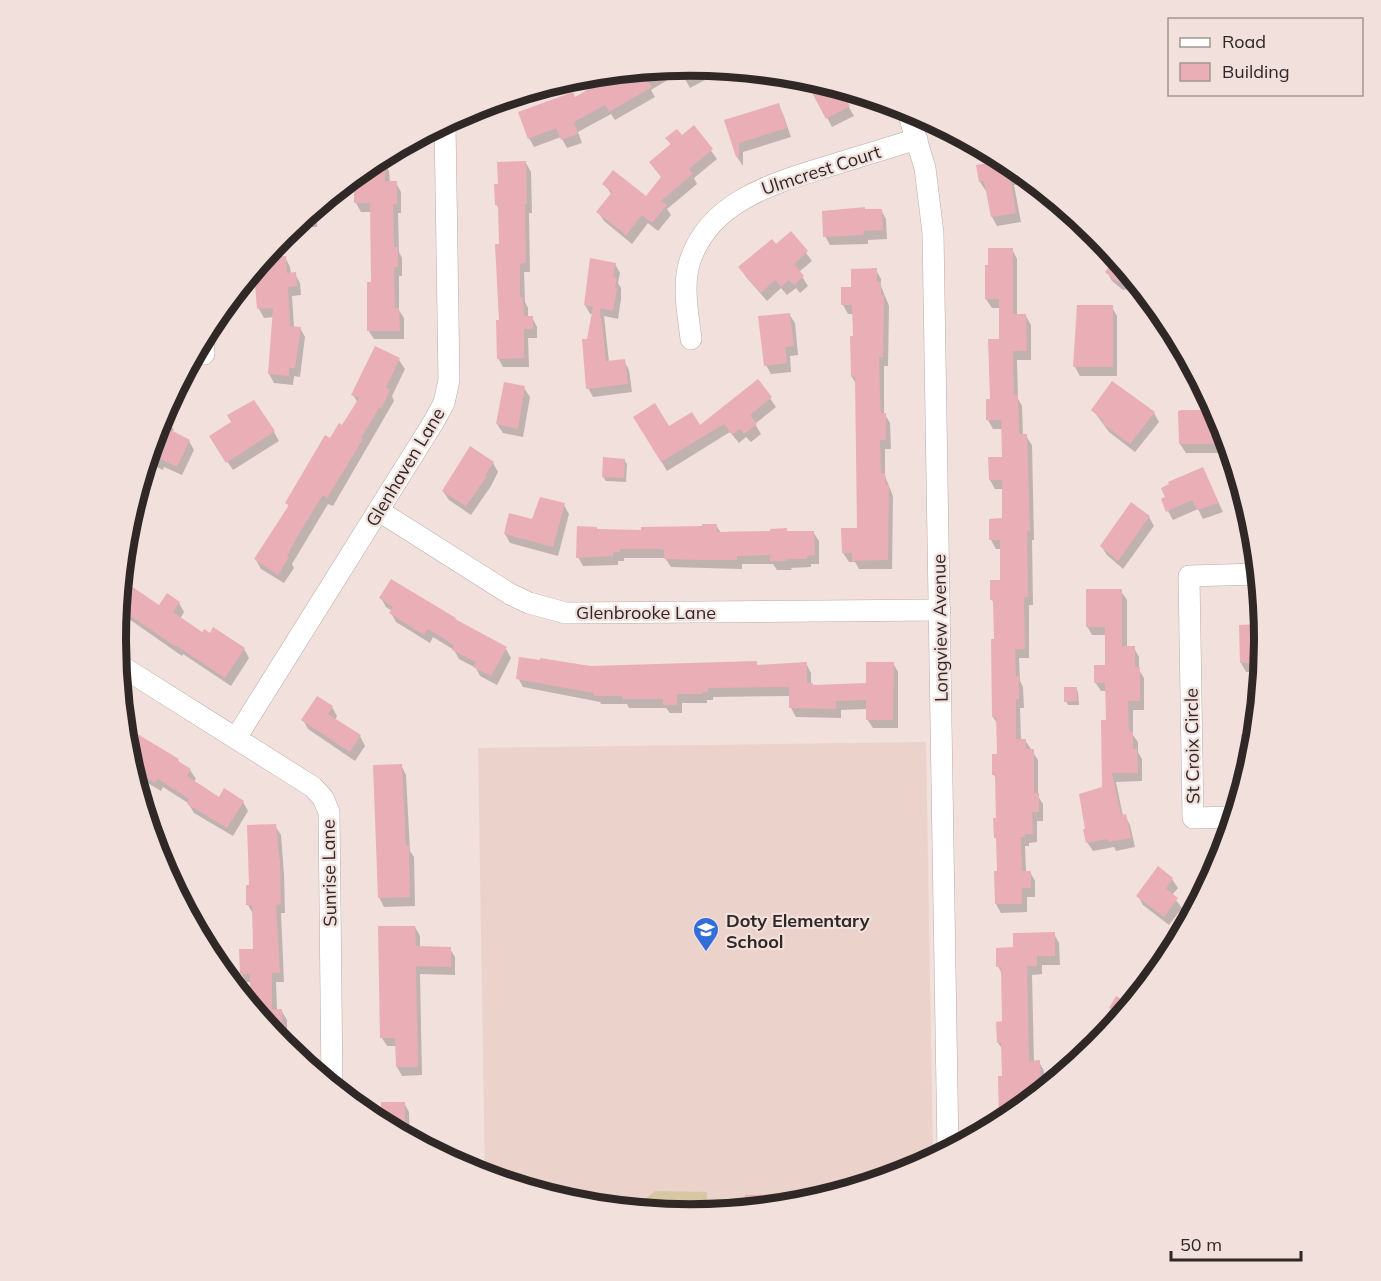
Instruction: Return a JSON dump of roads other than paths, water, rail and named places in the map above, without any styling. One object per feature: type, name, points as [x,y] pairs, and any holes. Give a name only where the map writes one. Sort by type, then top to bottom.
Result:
[{"type":"street","name":"Longview Avenue","points":[[911,121],[925,168],[933,233],[948,1142]]},
{"type":"street","name":"Glenhaven Lane","points":[[236,738],[379,511],[438,414],[447,393],[449,380],[445,133]]},
{"type":"street","name":"Ulmcrest Court","points":[[691,339],[686,282],[690,262],[705,232],[717,219],[734,204],[765,186],[917,139]]},
{"type":"street","name":"Glenbrooke Lane","points":[[379,511],[510,594],[529,603],[567,613],[940,610]]},
{"type":"street","name":"St Croix Circle","points":[[1226,818],[1193,818],[1189,576],[1251,574]]},
{"type":"street","name":"Sunrise Lane","points":[[128,670],[313,788],[327,804],[332,1076]]},
{"type":"place","name":"Doty Elementary School","points":[[706,953]]}]
